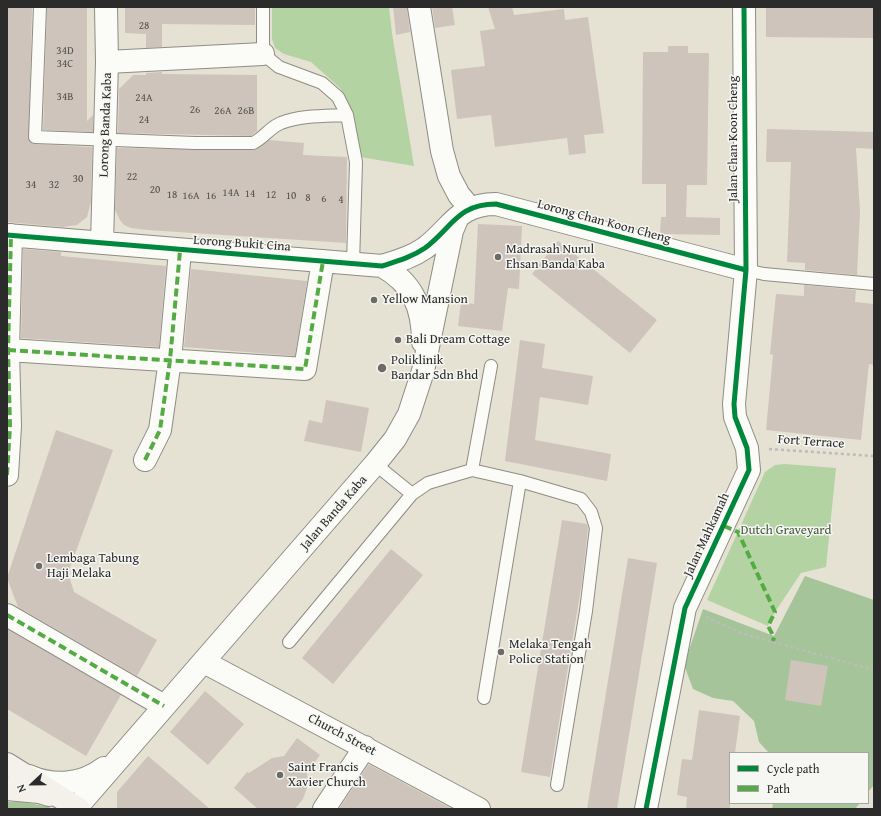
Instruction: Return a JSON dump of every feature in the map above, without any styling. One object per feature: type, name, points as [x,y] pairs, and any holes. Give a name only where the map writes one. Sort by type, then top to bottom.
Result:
[{"type":"main road","points":[[11,775],[39,792],[75,806]]},
{"type":"street","name":"Lorong Banda Kaba","points":[[102,243],[107,62],[106,7]]},
{"type":"street","points":[[419,7],[442,150],[449,176],[459,194],[464,212]]},
{"type":"street","name":"Jalan Chan Koon Cheng","points":[[744,7],[746,270]]},
{"type":"street","points":[[107,62],[263,54]]},
{"type":"street","name":"Lorong Chan Koon Cheng","points":[[464,212],[482,204],[496,204],[746,270]]},
{"type":"street","name":"Lorong Bukit Cina","points":[[9,235],[180,251],[382,266],[410,257],[425,248],[464,212]]},
{"type":"street","name":"Jalan Banda Kaba","points":[[75,806],[204,662],[376,464],[395,439],[409,414],[423,371],[452,231],[464,212]]},
{"type":"street","points":[[7,475],[10,426],[8,350],[9,235]]},
{"type":"street","points":[[145,460],[160,430],[170,360],[180,251]]},
{"type":"street","points":[[8,350],[305,370],[323,261]]},
{"type":"street","name":"Lorong Bukit Cina","points":[[382,266],[397,275],[407,284],[417,306],[423,330],[423,371]]},
{"type":"street","name":"Jalan Mahkamah","points":[[646,809],[685,608],[749,470],[747,448],[735,417],[734,404],[746,270]]},
{"type":"street","points":[[7,615],[164,706]]},
{"type":"street","name":"Church Street","points":[[204,662],[479,809]]},
{"type":"street","points":[[324,809],[365,747]]},
{"type":"street","name":"Jalan Banda Kaba","points":[[11,775],[38,780],[69,783],[83,780],[99,773],[116,759]]},
{"type":"lane","points":[[40,7],[35,137],[253,143],[261,140],[267,133],[280,123],[306,117],[347,115]]},
{"type":"lane","points":[[263,7],[263,54],[279,67],[322,83],[338,98],[347,115],[356,162],[353,264]]},
{"type":"lane","points":[[746,270],[764,274],[874,284]]},
{"type":"lane","points":[[472,470],[491,366]]},
{"type":"lane","points":[[376,464],[412,494]]},
{"type":"lane","points":[[289,642],[412,494],[428,483],[472,470],[520,481],[581,499],[591,512],[596,528],[586,612],[557,785]]},
{"type":"lane","points":[[484,698],[520,481]]},
{"type":"path","points":[[685,608],[744,634],[874,670]]},
{"type":"green space","points":[[272,7],[389,7],[414,166],[360,157],[350,111],[341,89],[311,62],[284,54],[275,48],[272,39]]},
{"type":"green space","name":"Dutch Graveyard","points":[[785,464],[836,468],[826,567],[801,573],[775,612],[768,626],[707,600],[765,472],[775,465]]},
{"type":"green space","points":[[805,576],[874,600],[874,785],[869,791],[869,752],[768,752],[759,742],[754,721],[733,701],[713,698],[693,689],[684,665],[703,609],[774,636]]},
{"type":"green space","points":[[7,802],[23,802],[49,807],[51,809],[7,809]]},
{"type":"green space","points":[[773,804],[859,804],[855,809],[772,809]]},
{"type":"building","points":[[7,7],[32,7],[29,141],[35,144],[92,147],[91,202],[87,217],[77,225],[63,227],[7,222]]},
{"type":"building","points":[[47,7],[87,7],[87,121],[93,115],[93,132],[43,130]]},
{"type":"building","points":[[125,7],[255,7],[255,25],[162,24],[162,47],[146,48],[146,34],[125,33]]},
{"type":"building","points":[[393,7],[407,7],[410,32],[396,35]]},
{"type":"building","points":[[432,7],[452,7],[455,25],[435,28]]},
{"type":"building","points":[[488,7],[512,7],[514,15],[564,9],[565,20],[588,17],[604,133],[584,135],[586,153],[569,155],[567,138],[495,147],[491,115],[457,119],[451,70],[485,66],[480,31],[495,29]]},
{"type":"building","points":[[766,7],[874,7],[874,38],[766,37]]},
{"type":"building","points":[[668,46],[688,46],[688,53],[709,53],[707,185],[687,185],[686,217],[720,218],[720,235],[660,234],[661,217],[666,217],[666,184],[642,184],[643,52],[668,52]]},
{"type":"building","points":[[162,72],[162,74],[257,75],[257,131],[251,136],[118,133],[119,89],[133,75],[146,75],[146,73]]},
{"type":"building","points":[[767,129],[874,132],[874,149],[856,148],[860,212],[857,275],[805,270],[805,263],[787,262],[791,162],[766,162]]},
{"type":"building","points":[[269,140],[304,143],[303,155],[347,157],[346,243],[131,228],[124,225],[115,210],[117,148],[253,150]]},
{"type":"building","name":"Madrasah Nurul Ehsan Banda Kaba","points":[[478,224],[522,226],[519,289],[508,288],[502,331],[458,326],[461,302],[474,304]]},
{"type":"building","points":[[558,241],[657,320],[630,353],[532,274]]},
{"type":"building","points":[[23,249],[61,252],[61,256],[166,266],[159,347],[21,338]]},
{"type":"building","points":[[191,269],[307,281],[295,356],[184,347]]},
{"type":"building","points":[[804,285],[856,290],[855,302],[874,304],[874,365],[869,364],[861,440],[766,430],[773,355],[770,354],[776,294],[804,296]]},
{"type":"building","points":[[520,340],[545,344],[542,368],[593,376],[588,405],[540,397],[535,440],[611,454],[607,481],[505,461]]},
{"type":"building","points":[[326,400],[369,408],[361,452],[304,441],[309,420],[322,423]]},
{"type":"building","points":[[56,430],[113,450],[68,573],[74,592],[157,640],[137,676],[18,607],[7,578]]},
{"type":"building","points":[[562,520],[587,524],[588,529],[582,582],[550,777],[521,772]]},
{"type":"building","points":[[391,549],[423,575],[333,684],[302,658]]},
{"type":"building","points":[[628,558],[657,563],[617,809],[587,809]]},
{"type":"building","points":[[7,629],[121,695],[86,756],[7,709]]},
{"type":"building","points":[[791,660],[828,666],[821,706],[785,700]]},
{"type":"building","points":[[205,691],[244,724],[208,765],[170,732]]},
{"type":"building","points":[[699,710],[740,716],[735,752],[729,752],[730,809],[686,809],[687,797],[677,795],[682,759],[692,760]]},
{"type":"building","name":"Saint Francis Xavier Church","points":[[297,738],[320,755],[307,773],[308,785],[303,799],[295,809],[258,809],[234,788],[247,772],[249,773],[272,758],[284,756]]},
{"type":"building","points":[[148,756],[210,809],[117,809],[117,792]]},
{"type":"building","points":[[368,765],[370,765],[452,809],[339,809]]},
{"type":"marked path","points":[[7,475],[10,426],[8,350],[11,235]]},
{"type":"marked path","points":[[145,460],[160,430],[170,360],[180,251]]},
{"type":"marked path","points":[[8,350],[305,369],[323,261]]},
{"type":"marked path","points":[[724,526],[738,532],[775,612],[768,626],[774,637],[773,641]]},
{"type":"marked path","points":[[7,615],[164,706]]},
{"type":"cycle path","points":[[646,809],[685,608],[749,470],[747,448],[735,417],[734,404],[746,270],[744,7]]},
{"type":"cycle path","points":[[7,235],[382,266],[410,256],[425,248],[456,218],[472,208],[496,204],[746,270]]},
{"type":"place","name":"Madrasah Nurul Ehsan Banda Kaba","points":[[498,257]]},
{"type":"place","name":"Yellow Mansion","points":[[374,300]]},
{"type":"place","name":"Bali Dream Cottage","points":[[398,340]]},
{"type":"place","name":"Poliklinik Bandar Sdn Bhd","points":[[382,368]]},
{"type":"place","name":"Lembaga Tabung Haji Melaka","points":[[39,566]]},
{"type":"place","name":"Melaka Tengah Police Station","points":[[501,652]]},
{"type":"place","name":"Saint Francis Xavier Church","points":[[280,775]]}]
